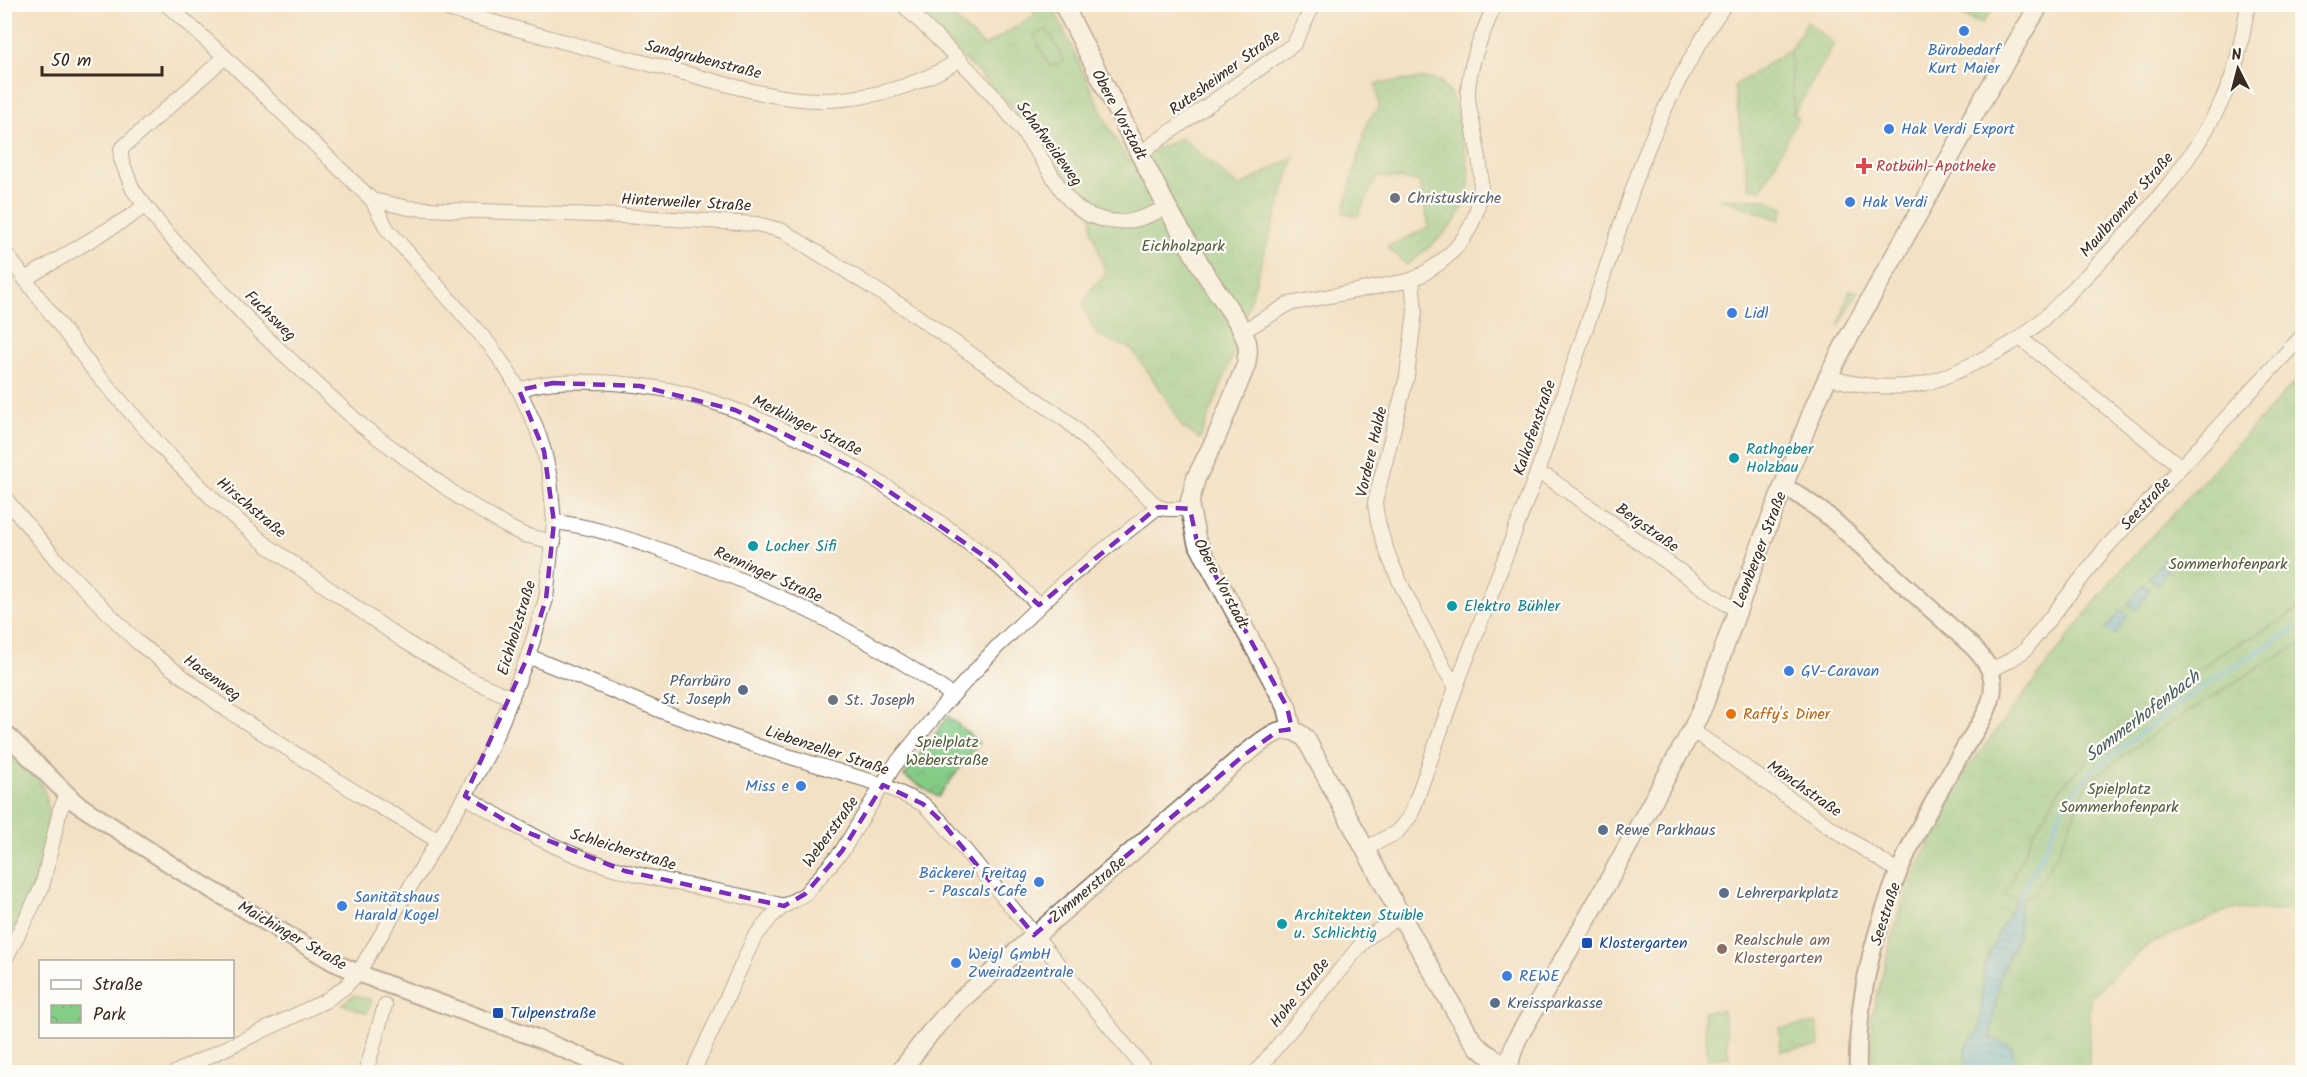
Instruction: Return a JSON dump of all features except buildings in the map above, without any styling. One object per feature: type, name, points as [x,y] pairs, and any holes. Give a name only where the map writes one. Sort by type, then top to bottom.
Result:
[{"type":"main road","name":"Obere Vorstadt","points":[[1063,4],[1167,207],[1243,331],[1248,351],[1246,365],[1216,438],[1196,478],[1190,508],[1197,542],[1287,707],[1292,729],[1298,731],[1306,739],[1401,916],[1469,1035],[1478,1047],[1506,1071]]},
{"type":"main road","name":"Leonberger Straße","points":[[1506,1071],[1517,1039],[1594,907],[1692,730],[1704,704],[1783,487],[1828,377],[1977,109],[2040,4]]},
{"type":"main road","name":"Zimmerstraße","points":[[900,1072],[956,1004],[1034,934],[1244,755],[1278,731],[1292,729]]},
{"type":"street","points":[[166,4],[225,57],[372,200]]},
{"type":"street","name":"Sandgrubenstraße","points":[[440,4],[448,9],[526,32],[741,88],[797,97],[843,99],[891,90],[942,71],[959,60]]},
{"type":"street","name":"Schafweideweg","points":[[902,4],[959,60],[1013,119],[1058,186],[1071,201],[1089,214],[1123,224],[1147,217],[1167,207]]},
{"type":"street","name":"Rutesheimer Straße","points":[[1139,154],[1294,45],[1314,4]]},
{"type":"street","points":[[1243,331],[1289,304],[1412,280],[1430,271],[1453,253],[1476,215],[1480,196],[1481,175],[1467,94],[1477,46],[1495,4]]},
{"type":"street","name":"Kalkofenstraße","points":[[1365,849],[1397,832],[1411,815],[1456,687],[1537,473],[1658,121],[1678,79],[1704,34],[1725,4]]},
{"type":"street","name":"Maulbronner Straße","points":[[1828,377],[1868,386],[1922,384],[1936,380],[2020,338],[2070,292],[2135,225],[2193,154],[2230,81],[2248,4]]},
{"type":"street","name":"Fuchsweg","points":[[225,57],[121,149],[124,170],[144,206],[200,270],[259,331],[361,425],[460,498],[504,525],[524,535],[554,542]]},
{"type":"street","name":"Eichholzstraße","points":[[358,973],[488,754],[528,656],[546,599],[554,542],[550,478],[544,451],[519,390],[489,344],[387,229],[372,200]]},
{"type":"street","name":"Hinterweiler Straße","points":[[372,200],[409,208],[748,223],[783,231],[908,310],[1067,421],[1158,507]]},
{"type":"street","points":[[25,279],[144,206]]},
{"type":"street","name":"Hirschstraße","points":[[4,251],[95,372],[139,423],[241,524],[268,546],[404,641],[468,679],[512,698]]},
{"type":"street","name":"Vordere Halde","points":[[1412,280],[1415,311],[1407,376],[1375,502],[1376,514],[1388,554],[1440,660],[1456,687]]},
{"type":"street","name":"Seestraße","points":[[1858,1072],[1860,1010],[1878,935],[1899,872],[1926,815],[1989,706],[1993,692],[1990,670],[2025,650],[2103,551],[2302,336]]},
{"type":"street","points":[[2020,338],[2181,467]]},
{"type":"street","name":"Merklinger Straße","points":[[519,390],[532,385],[553,383],[606,382],[685,393],[735,410],[802,440],[911,502],[990,560],[1040,605]]},
{"type":"street","name":"Bergstraße","points":[[1537,473],[1549,478],[1726,604],[1737,609]]},
{"type":"street","points":[[1783,487],[1827,514],[1973,647],[1986,661],[1990,670]]},
{"type":"street","name":"Hasenweg","points":[[4,497],[60,564],[137,642],[226,710],[360,795],[437,840]]},
{"type":"street","points":[[1158,507],[1190,508]]},
{"type":"street","name":"Weberstraße","points":[[693,1072],[754,938],[771,917],[784,906],[805,894],[842,851],[894,766],[952,695],[1067,579],[1158,507]]},
{"type":"street","name":"Renninger Straße","points":[[554,522],[595,528],[697,562],[798,605],[921,673],[952,695]]},
{"type":"street","name":"Liebenzeller Straße","points":[[528,656],[664,712],[768,750],[883,785],[923,804],[941,821],[1147,1072]]},
{"type":"street","name":"Mönchstraße","points":[[1692,730],[1830,827],[1899,872]]},
{"type":"street","name":"Maichinger Straße","points":[[4,732],[76,803],[187,875],[333,962],[534,1036],[618,1072]]},
{"type":"street","points":[[4,962],[42,887],[60,810],[67,795]]},
{"type":"street","name":"Schleicherstraße","points":[[465,796],[519,829],[583,858],[669,882],[784,906]]},
{"type":"street","name":"Hohe Straße","points":[[1256,1072],[1359,947],[1401,916]]},
{"type":"street","points":[[176,1072],[325,1001],[358,973]]},
{"type":"street","points":[[366,1072],[385,1005]]},
{"type":"highlighted area","points":[[553,383],[640,386],[735,410],[856,469],[990,560],[1039,605],[1158,507],[1190,509],[1197,542],[1287,707],[1292,729],[1278,731],[1244,755],[1034,935],[941,821],[923,804],[883,785],[842,851],[805,894],[784,906],[625,871],[519,829],[465,796],[528,656],[546,599],[554,522],[544,451],[519,390]]},
{"type":"green space","name":"Eichholzpark","points":[[910,5],[939,5],[985,46],[1035,15],[1031,5],[1052,5],[1107,123],[1128,161],[1182,138],[1239,187],[1294,157],[1234,352],[1200,439],[1182,427],[1162,392],[1132,349],[1097,335],[1083,306],[1092,288],[1106,274],[1092,230],[1091,206],[1051,161],[1013,108]]},
{"type":"green space","points":[[1940,5],[1997,5],[1981,24]]},
{"type":"green space","points":[[1807,22],[1834,44],[1794,114],[1790,49]]},
{"type":"green space","points":[[1047,29],[1064,60],[1050,67],[1034,36]]},
{"type":"green space","points":[[1790,49],[1794,114],[1798,118],[1762,189],[1749,189],[1734,86]]},
{"type":"green space","points":[[1426,78],[1442,82],[1454,102],[1468,165],[1468,189],[1465,203],[1450,227],[1407,265],[1387,247],[1429,227],[1419,181],[1377,177],[1358,216],[1343,213],[1368,120],[1379,107],[1376,84]]},
{"type":"green space","points":[[1718,198],[1764,199],[1784,207],[1780,220]]},
{"type":"green space","points":[[1850,290],[1858,292],[1839,326],[1849,293]]},
{"type":"green space","name":"Sommerhofenpark","points":[[2302,374],[2302,606],[2274,625],[2221,653],[2107,740],[2062,786],[2032,835],[2004,897],[2018,897],[1984,967],[1980,1030],[1965,1048],[1966,1068],[1964,1072],[1872,1072],[1871,1018],[1899,912],[1914,874],[1963,774],[2116,575]]},
{"type":"green space","points":[[2302,606],[2302,644],[2268,662],[2162,728],[2088,782],[2058,852],[2033,897],[2003,898],[2032,835],[2062,786],[2107,740],[2221,653],[2274,625]]},
{"type":"green space","name":"Spielplatz Sommerhofenpark","points":[[2302,644],[2302,734],[2298,737],[2302,746],[2302,912],[2231,909],[2149,944],[2090,998],[2089,1072],[2019,1072],[2011,1046],[1990,1038],[2001,973],[2018,935],[2021,897],[2033,896],[2058,852],[2088,782],[2162,728],[2268,662]]},
{"type":"green space","name":"Spielplatz Weberstraße","points":[[948,716],[979,743],[938,797],[904,776]]},
{"type":"green space","points":[[5,745],[39,780],[48,804],[48,824],[39,868],[5,948]]},
{"type":"green space","points":[[354,995],[372,1000],[367,1013],[342,1004]]},
{"type":"green space","points":[[1723,1010],[1729,1057],[1708,1059],[1703,1012]]},
{"type":"green space","points":[[1817,1023],[1820,1046],[1781,1051],[1779,1028]]},
{"type":"water","points":[[2164,559],[2170,563],[2158,584],[2148,578]]},
{"type":"water","points":[[2143,585],[2150,589],[2137,610],[2128,604]]},
{"type":"water","points":[[2121,610],[2128,614],[2115,635],[2106,629]]},
{"type":"water","points":[[2018,897],[2021,897],[2018,935],[2001,973],[1990,1038],[2011,1046],[2019,1072],[1964,1072],[1966,1068],[1965,1048],[1980,1030],[1984,967]]},
{"type":"waterway","name":"Sommerhofenbach","points":[[2020,897],[2047,845],[2064,803],[2092,771],[2194,692],[2302,624]]},
{"type":"place","name":"Bürobedarf Kurt Maier","points":[[1964,31]]},
{"type":"place","name":"Hak Verdi Export","points":[[1889,129]]},
{"type":"place","name":"Rotbühl-Apotheke","points":[[1864,166]]},
{"type":"place","name":"Christuskirche","points":[[1395,198]]},
{"type":"place","name":"Hak Verdi","points":[[1850,202]]},
{"type":"place","name":"Lidl","points":[[1732,313]]},
{"type":"place","name":"Rathgeber Holzbau","points":[[1734,458]]},
{"type":"place","name":"Locher Sifi","points":[[753,546]]},
{"type":"place","name":"Elektro Bühler","points":[[1452,606]]},
{"type":"place","name":"GV-Caravan","points":[[1789,671]]},
{"type":"place","name":"Pfarrbüro St. Joseph","points":[[743,690]]},
{"type":"place","name":"St. Joseph","points":[[833,700]]},
{"type":"place","name":"Raffy's Diner","points":[[1731,714]]},
{"type":"place","name":"Miss e","points":[[801,786]]},
{"type":"place","name":"Rewe Parkhaus","points":[[1603,830]]},
{"type":"place","name":"Bäckerei Freitag - Pascals Cafe","points":[[1039,882]]},
{"type":"place","name":"Lehrerparkplatz","points":[[1724,893]]},
{"type":"place","name":"Sanitätshaus Harald Kogel","points":[[342,906]]},
{"type":"place","name":"Architekten Stuible u. Schlichtig","points":[[1282,924]]},
{"type":"place","name":"Klostergarten","points":[[1587,943]]},
{"type":"place","name":"Realschule am Klostergarten","points":[[1722,949]]},
{"type":"place","name":"Weigl GmbH Zweiradzentrale","points":[[956,963]]},
{"type":"place","name":"REWE","points":[[1507,976]]},
{"type":"place","name":"Kreissparkasse","points":[[1495,1003]]},
{"type":"place","name":"Tulpenstraße","points":[[498,1013]]}]
